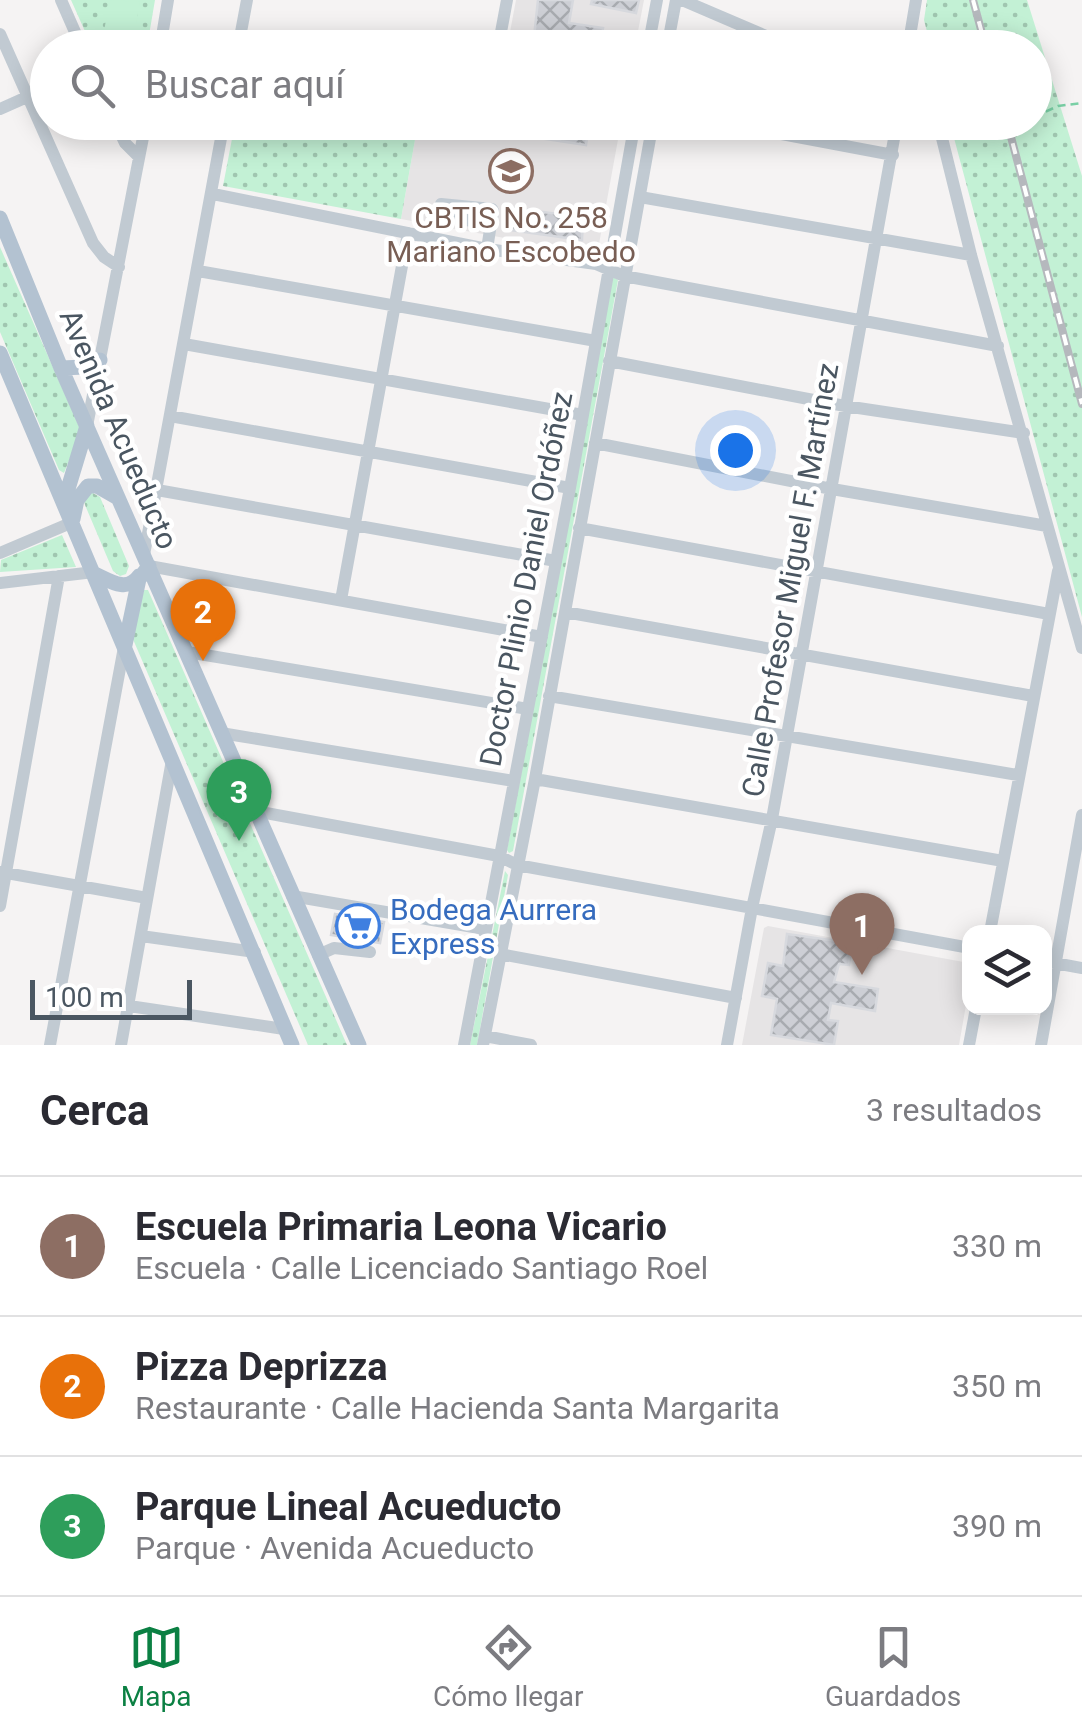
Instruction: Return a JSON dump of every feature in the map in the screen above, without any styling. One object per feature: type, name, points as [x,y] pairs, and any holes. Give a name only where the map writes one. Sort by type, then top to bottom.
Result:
[{"type":"main road","name":"Avenida Acueducto","points":[[0,218],[144,566],[187,652],[360,1045]]},
{"type":"main road","points":[[0,353],[292,1045]]},
{"type":"main road","points":[[62,368],[85,367],[100,360]]},
{"type":"main road","points":[[64,502],[87,426]]},
{"type":"main road","points":[[73,522],[76,500],[88,486],[97,486],[118,498]]},
{"type":"main road","points":[[94,573],[126,586],[144,566]]},
{"type":"main road","points":[[125,645],[144,566]]},
{"type":"street","points":[[61,0],[74,30]]},
{"type":"street","points":[[163,30],[168,0]]},
{"type":"street","points":[[242,30],[248,0]]},
{"type":"street","points":[[502,30],[508,0]]},
{"type":"street","points":[[651,30],[657,0]]},
{"type":"street","points":[[672,30],[679,0],[751,30]]},
{"type":"street","points":[[906,0],[910,28]]},
{"type":"street","points":[[910,28],[916,0]]},
{"type":"street","points":[[0,34],[30,104]]},
{"type":"street","points":[[0,109],[27,97]]},
{"type":"street","points":[[46,140],[93,243],[119,267]]},
{"type":"street","points":[[123,140],[139,158]]},
{"type":"street","points":[[87,426],[142,140]]},
{"type":"street","points":[[222,140],[144,566],[542,637]]},
{"type":"street","name":"Doctor Plinio Daniel Ordóñez","points":[[464,1045],[632,140]]},
{"type":"street","name":"Doctor Plinio Daniel Ordóñez","points":[[484,1041],[650,140]]},
{"type":"street","points":[[816,140],[893,154]]},
{"type":"street","name":"Calle Profesor Miguel F. Martínez","points":[[728,1045],[895,140]]},
{"type":"street","points":[[942,140],[1082,648]]},
{"type":"street","points":[[214,194],[487,248],[596,264],[624,276],[998,346]]},
{"type":"street","points":[[640,197],[971,255]]},
{"type":"street","points":[[487,248],[491,224]]},
{"type":"street","points":[[342,600],[408,233]]},
{"type":"street","points":[[198,270],[596,341]]},
{"type":"street","points":[[184,344],[583,416]]},
{"type":"street","points":[[609,361],[845,406],[1024,433]]},
{"type":"street","points":[[170,416],[570,488]]},
{"type":"street","points":[[595,444],[1047,526]]},
{"type":"street","points":[[157,490],[556,561]]},
{"type":"street","points":[[0,553],[73,522]]},
{"type":"street","points":[[579,528],[1050,614]]},
{"type":"street","points":[[991,925],[1059,564]]},
{"type":"street","points":[[0,583],[94,573]]},
{"type":"street","points":[[0,906],[3,872],[59,576]]},
{"type":"street","points":[[565,612],[1033,696]]},
{"type":"street","points":[[50,1045],[125,645]]},
{"type":"street","points":[[187,652],[528,709]]},
{"type":"street","points":[[549,696],[1018,775]]},
{"type":"street","points":[[221,733],[514,781]]},
{"type":"street","points":[[121,1045],[172,758]]},
{"type":"street","points":[[535,779],[1003,862]]},
{"type":"street","points":[[255,811],[499,856],[517,865],[962,947]]},
{"type":"street","points":[[1052,953],[1082,815]]},
{"type":"street","points":[[3,872],[147,898]]},
{"type":"street","points":[[292,896],[485,929]]},
{"type":"street","points":[[141,936],[255,952]]},
{"type":"street","points":[[318,955],[334,948],[370,952]]},
{"type":"street","points":[[500,954],[736,998]]},
{"type":"street","points":[[1052,962],[1082,968]]},
{"type":"street","points":[[128,1006],[284,1029]]},
{"type":"street","points":[[969,1045],[975,1015]]},
{"type":"street","points":[[1040,1045],[1044,1015]]},
{"type":"street","points":[[484,1041],[531,1045]]},
{"type":"path","points":[[1052,109],[1082,103]]},
{"type":"shaded area","points":[[516,0],[644,0],[638,30],[510,30]]},
{"type":"shaded area","name":"CBTIS No. 258 Mariano Escobedo","points":[[415,140],[618,140],[597,255],[401,219]]},
{"type":"shaded area","points":[[764,928],[962,962],[964,1015],[959,1045],[742,1045]]},
{"type":"green space","points":[[71,0],[155,0],[150,30],[84,30]]},
{"type":"green space","points":[[110,0],[140,2],[135,30],[104,30]]},
{"type":"green space","points":[[927,0],[1027,0],[1036,30],[927,30]]},
{"type":"green space","points":[[1052,80],[1082,176],[1082,617],[955,140],[1052,140]]},
{"type":"green space","points":[[232,140],[415,140],[401,219],[223,186]]},
{"type":"green space","points":[[0,247],[81,431],[64,473],[59,470],[0,332]]},
{"type":"green space","points":[[613,277],[618,280],[513,851],[509,853],[507,850]]},
{"type":"green space","points":[[91,492],[100,497],[129,566],[126,574],[120,576],[113,571],[85,505],[84,500]]},
{"type":"green space","points":[[62,535],[76,567],[0,572],[1,560]]},
{"type":"green space","points":[[144,590],[148,590],[347,1045],[308,1045],[132,637]]},
{"type":"green space","points":[[505,871],[508,875],[477,1045],[470,1045]]},
{"type":"building","points":[[538,0],[573,0],[569,23],[603,28],[603,30],[535,30]]},
{"type":"building","points":[[592,0],[639,0],[636,13],[591,4]]},
{"type":"building","points":[[553,140],[587,140],[586,145]]},
{"type":"building","points":[[511,208],[583,217],[582,240],[509,230]]},
{"type":"building","name":"Bodega Aurrera Express","points":[[335,914],[384,922],[380,943],[331,935]]},
{"type":"building","points":[[787,934],[852,943],[849,965],[839,964],[834,982],[878,989],[875,1011],[831,1003],[828,1020],[838,1021],[834,1045],[771,1035],[777,999],[762,996],[768,963],[783,966]]},
{"type":"railway","points":[[973,0],[981,30]]},
{"type":"railway","points":[[1012,140],[1082,404]]},
{"type":"place","name":"CBTIS No. 258 Mariano Escobedo","points":[[511,171]]},
{"type":"place","name":"Pizza Deprizza","points":[[203,661]]},
{"type":"place","name":"Parque Lineal Acueducto","points":[[239,841]]},
{"type":"place","name":"Bodega Aurrera Express","points":[[358,926]]},
{"type":"place","name":"Escuela Primaria Leona Vicario","points":[[862,975]]}]
